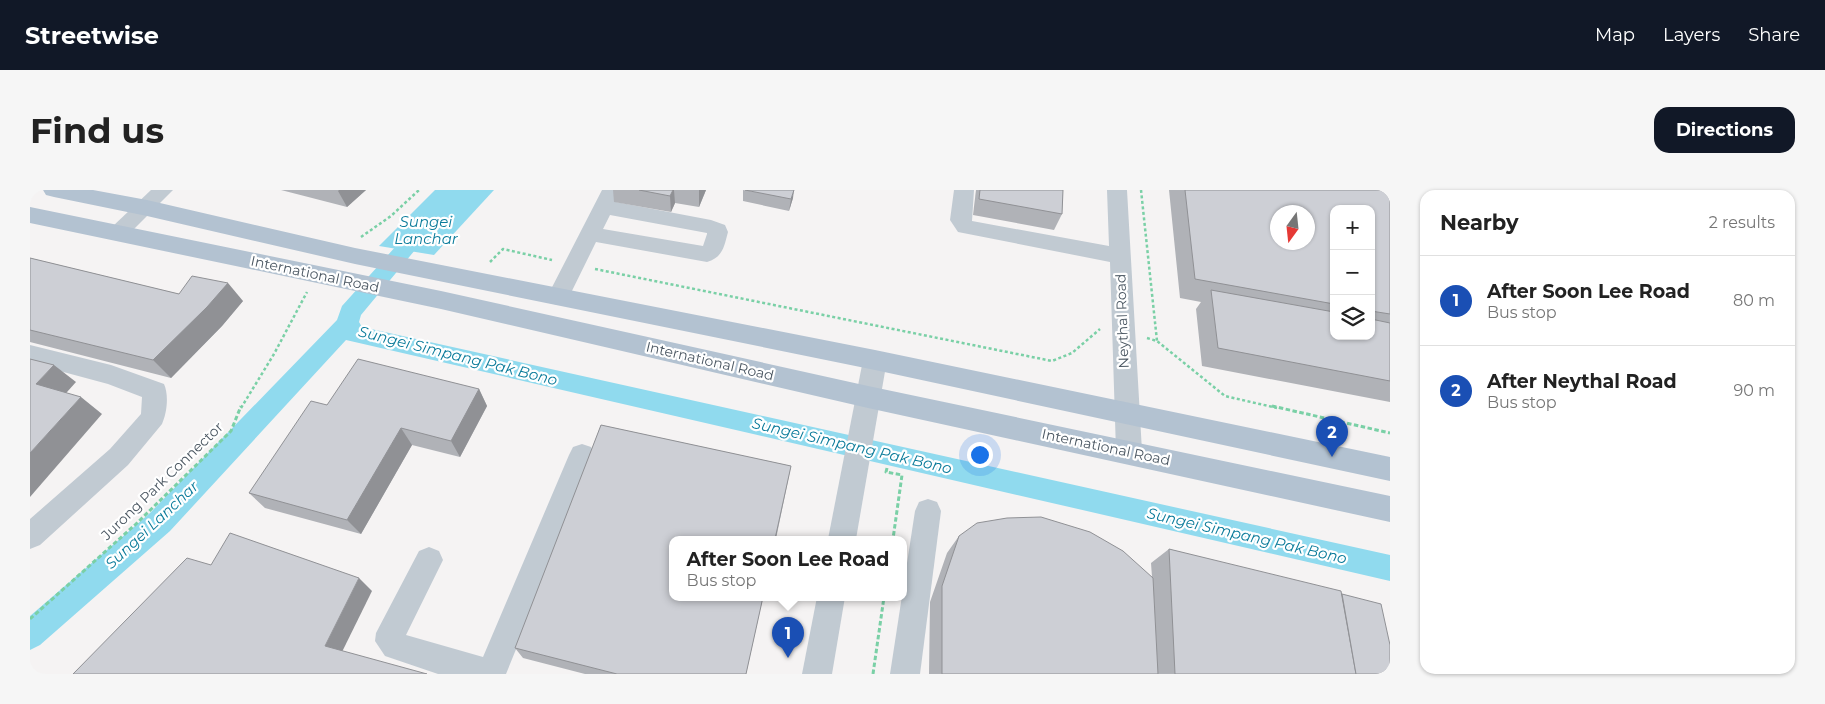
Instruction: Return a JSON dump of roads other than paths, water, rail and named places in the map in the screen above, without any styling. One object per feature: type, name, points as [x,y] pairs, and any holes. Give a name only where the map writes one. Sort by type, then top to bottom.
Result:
[{"type":"main road","name":"International Road","points":[[54,190],[356,248],[465,278],[875,360],[1390,469]]},
{"type":"main road","name":"International Road","points":[[30,215],[441,300],[866,408],[1129,451],[1390,509]]},
{"type":"street","points":[[119,232],[147,208],[163,190]]},
{"type":"street","points":[[964,190],[960,220],[965,227],[1120,256]]},
{"type":"street","name":"Neythal Road","points":[[1117,190],[1129,451]]},
{"type":"street","points":[[558,297],[574,265],[608,199],[718,230],[712,251],[707,254],[590,234]]},
{"type":"street","points":[[30,354],[111,375],[155,391],[154,417],[125,450],[30,536]]},
{"type":"street","points":[[843,536],[875,360]]},
{"type":"street","points":[[429,560],[390,633],[390,641],[395,646],[404,649],[490,674],[582,455]]},
{"type":"street","points":[[905,674],[928,511]]},
{"type":"street","points":[[817,674],[830,601]]},
{"type":"water","name":"Sungei Lanchar","points":[[435,190],[494,190],[434,255],[379,246]]},
{"type":"waterway","name":"Sungei Lanchar","points":[[347,324],[350,312],[404,250]]},
{"type":"waterway","name":"Sungei Lanchar","points":[[30,635],[160,522],[347,324]]},
{"type":"waterway","name":"Sungei Simpang Pak Bono","points":[[347,324],[355,334],[1390,568]]},
{"type":"place","name":"After Neythal Road","points":[[1332,457]]},
{"type":"place","name":"After Soon Lee Road","points":[[788,658]]}]
